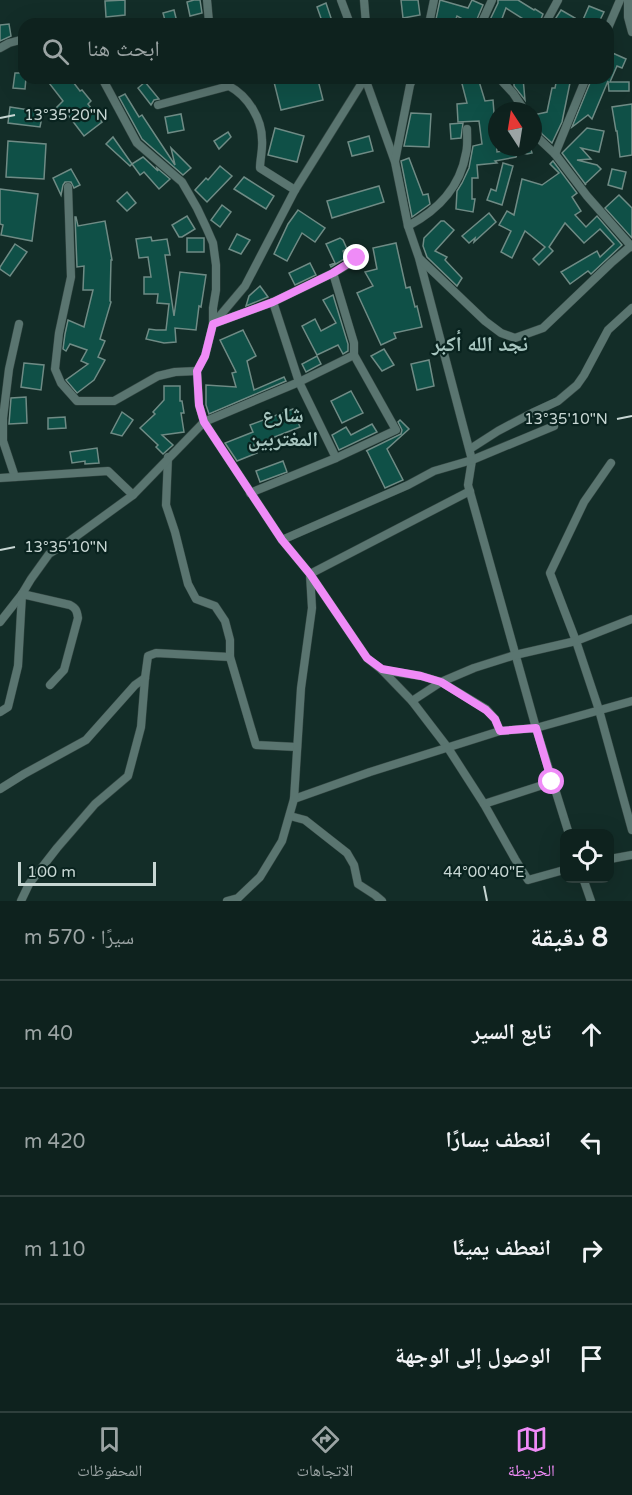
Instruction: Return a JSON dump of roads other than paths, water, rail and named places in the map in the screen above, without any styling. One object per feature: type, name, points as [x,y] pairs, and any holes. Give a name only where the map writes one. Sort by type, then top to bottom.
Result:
[{"type":"street","points":[[207,0],[209,18]]},
{"type":"street","points":[[341,0],[348,18]]},
{"type":"street","points":[[364,0],[366,18]]},
{"type":"street","points":[[430,18],[434,0]]},
{"type":"street","points":[[484,18],[492,0]]},
{"type":"street","points":[[548,18],[558,0]]},
{"type":"street","points":[[612,18],[620,0]]},
{"type":"street","points":[[628,0],[628,17],[632,32]]},
{"type":"street","points":[[0,48],[18,41]]},
{"type":"street","points":[[105,84],[137,143],[182,182],[213,243],[216,265],[213,324],[205,356],[197,371],[199,405],[204,422],[282,540],[310,574],[367,658],[382,669],[412,701],[448,748],[528,880],[560,871]]},
{"type":"street","points":[[213,324],[245,286],[295,190],[361,84]]},
{"type":"street","points":[[367,84],[395,162],[408,226],[419,258],[470,449],[472,460],[468,485],[536,728],[567,829]]},
{"type":"street","points":[[395,162],[411,84]]},
{"type":"street","points":[[505,84],[519,102]]},
{"type":"street","points":[[555,154],[584,84]]},
{"type":"street","points":[[158,105],[229,86],[239,92],[248,102],[262,131],[260,168],[295,190]]},
{"type":"street","points":[[408,226],[423,218],[451,192],[466,153],[467,129]]},
{"type":"street","points":[[419,258],[485,321],[501,333],[515,338],[543,328],[632,246],[587,196],[555,154],[542,142]]},
{"type":"street","points":[[68,187],[71,277],[59,333],[55,369],[61,382],[76,401],[114,401],[158,376],[175,372],[197,371]]},
{"type":"street","points":[[213,324],[273,302],[333,273],[357,258]]},
{"type":"street","points":[[250,493],[336,458],[396,430],[354,355],[354,343],[333,273]]},
{"type":"street","points":[[273,302],[299,382],[336,458]]},
{"type":"street","points":[[470,449],[498,431],[558,401],[584,375],[608,330],[632,308]]},
{"type":"street","points":[[15,477],[3,441],[3,418],[9,369],[19,324]]},
{"type":"street","points":[[0,622],[49,554],[133,495],[204,422],[299,382],[354,355]]},
{"type":"street","points":[[282,540],[408,485],[434,471],[472,460],[554,426]]},
{"type":"street","points":[[168,458],[166,505],[188,584],[196,599],[215,606],[225,621],[230,640],[230,657],[256,745],[297,747]]},
{"type":"street","points":[[611,463],[584,502],[550,573],[599,710],[632,830]]},
{"type":"street","points":[[0,478],[108,471],[133,495]]},
{"type":"street","points":[[310,574],[470,491]]},
{"type":"street","points":[[227,901],[238,898],[260,877],[282,841],[290,816],[294,799],[301,688],[312,608],[310,574]]},
{"type":"street","points":[[22,594],[70,605],[77,612],[78,618],[63,670],[50,685]]},
{"type":"street","points":[[0,712],[8,707],[18,666],[22,594]]},
{"type":"street","points":[[412,701],[441,682],[474,668],[515,655],[576,641],[632,619]]},
{"type":"street","points":[[21,901],[29,884],[57,848],[95,804],[128,776],[141,727],[148,656],[156,653],[230,657]]},
{"type":"street","points":[[382,669],[441,682],[486,710],[495,719],[500,731]]},
{"type":"street","points":[[0,789],[86,740],[135,685],[145,678]]},
{"type":"street","points":[[294,799],[370,772],[500,731],[536,728],[632,701]]},
{"type":"street","points":[[484,804],[552,782]]},
{"type":"street","points":[[290,816],[305,820],[347,853],[354,865],[358,884],[382,901]]},
{"type":"street","points":[[614,859],[632,855]]},
{"type":"street","points":[[584,883],[591,901]]},
{"type":"district","name":"نجد الله أكبر","points":[[480,344]]},
{"type":"district","name":"شارع المغتربين","points":[[283,427]]}]
